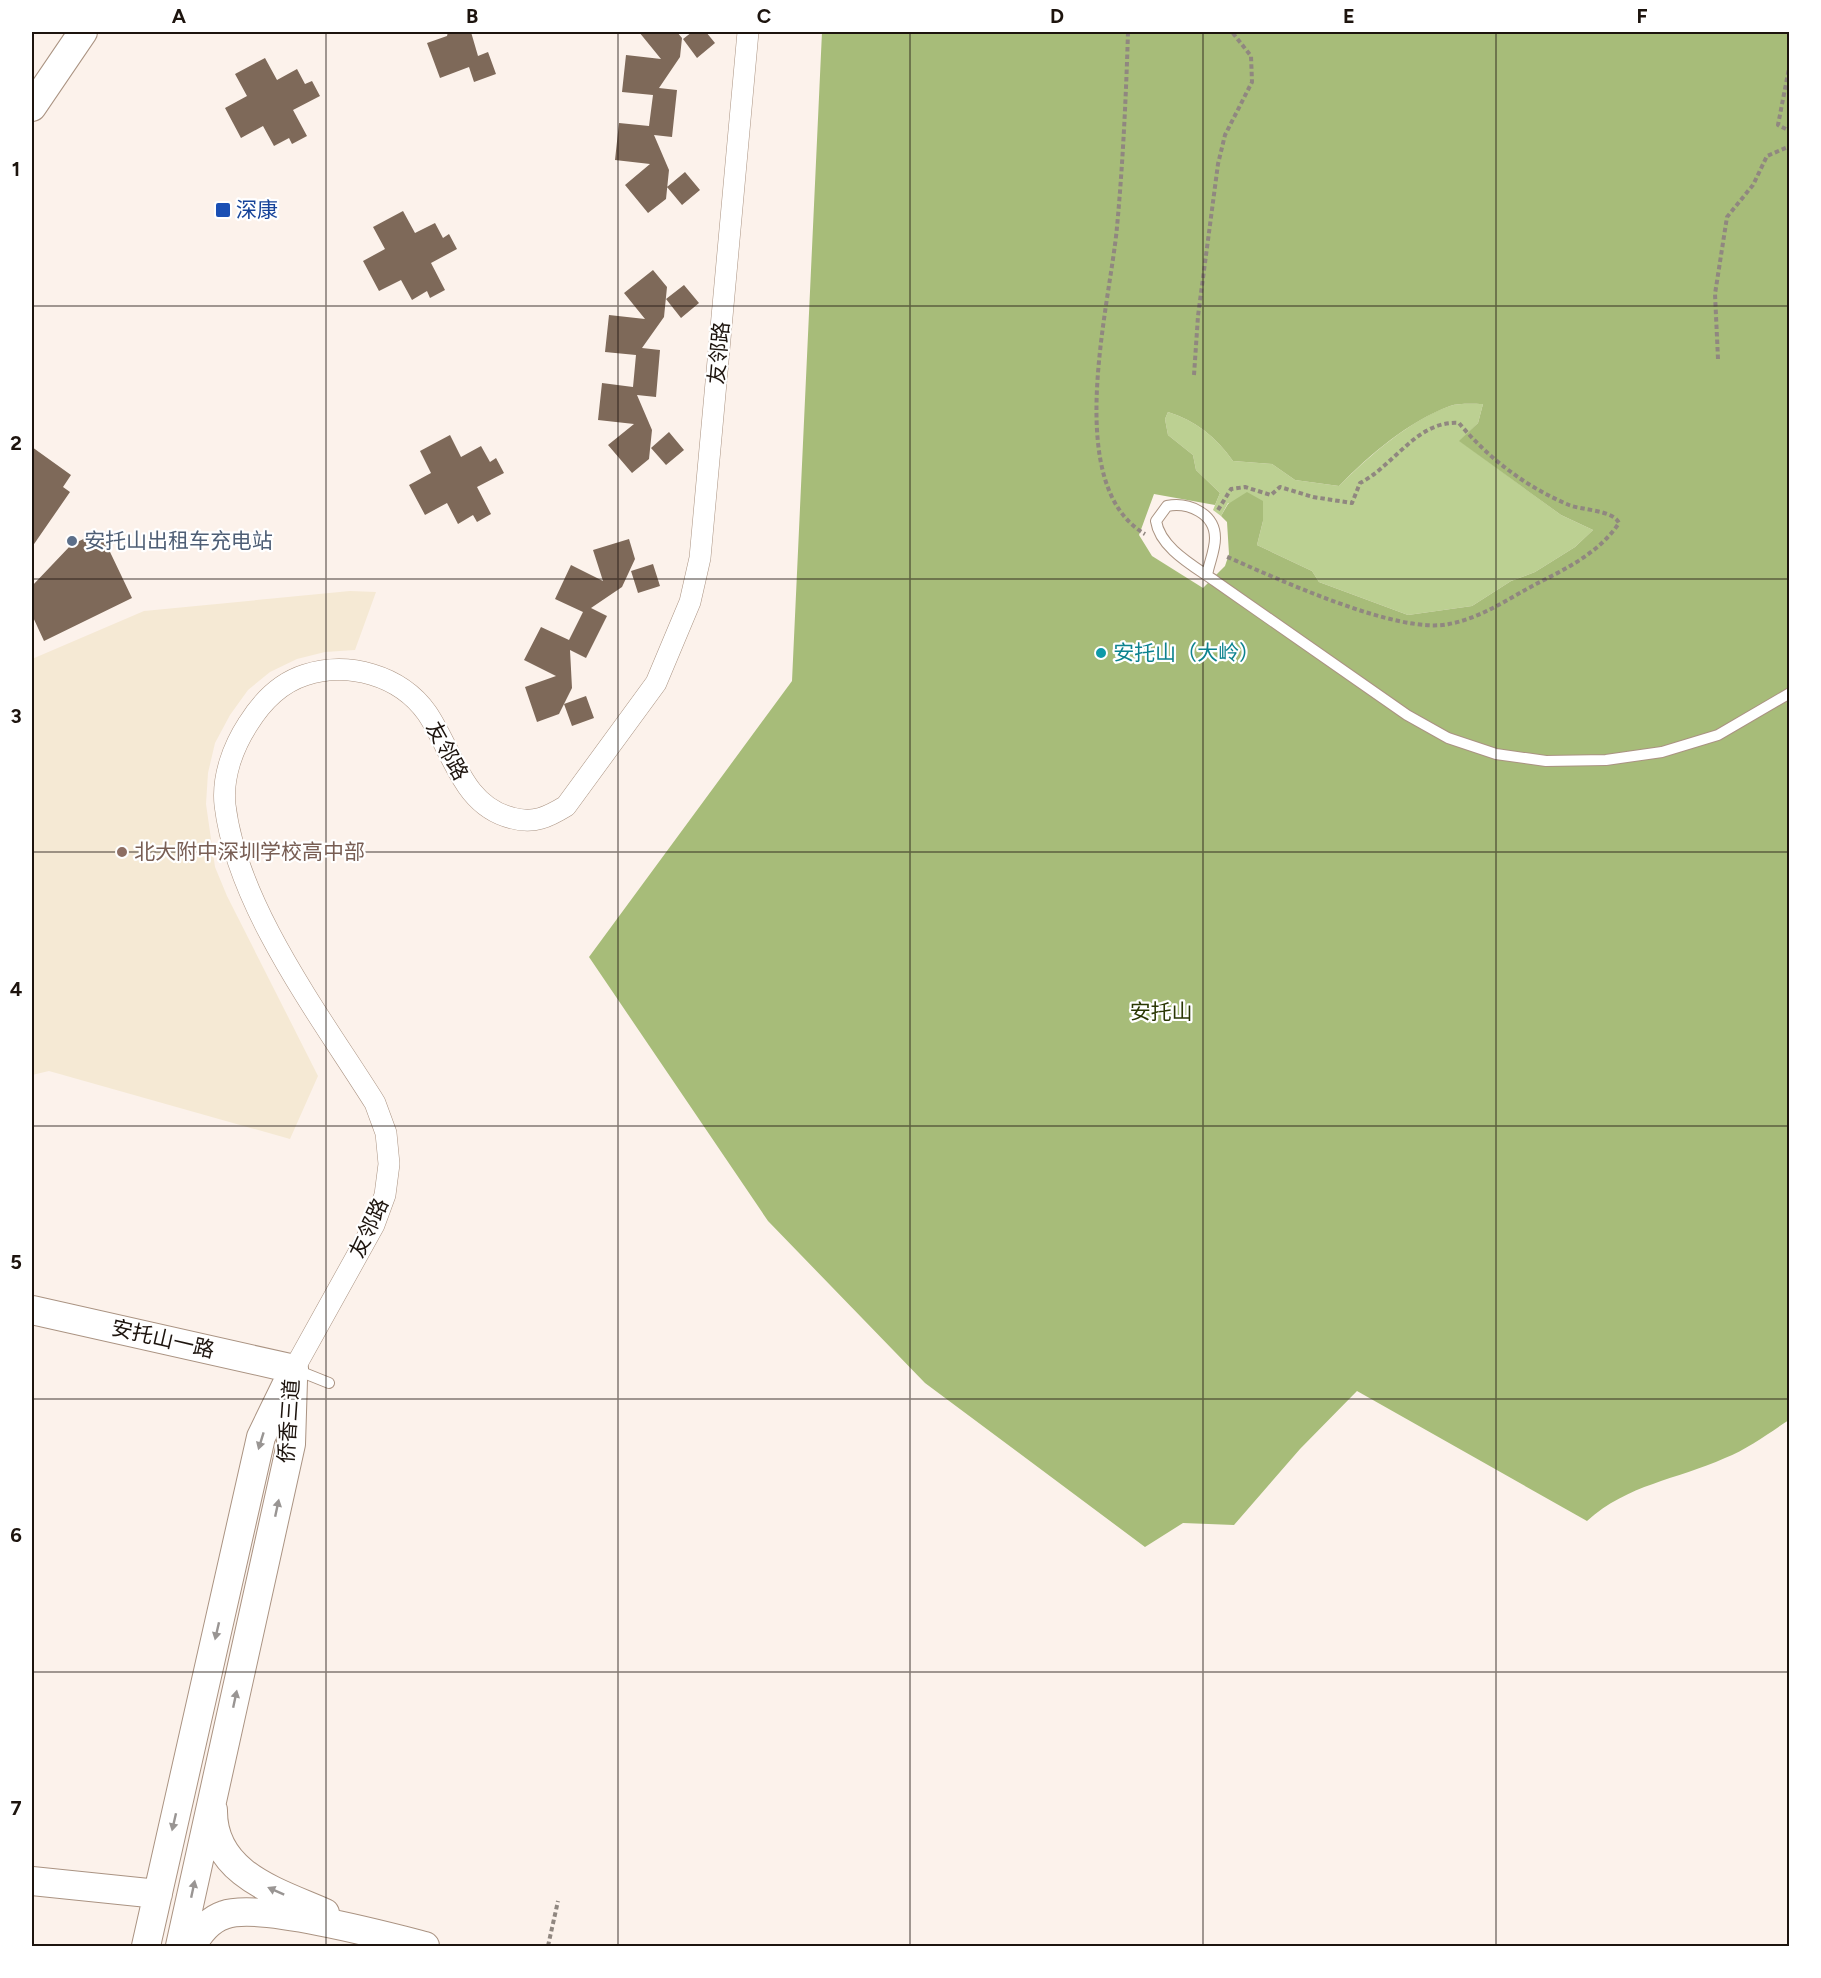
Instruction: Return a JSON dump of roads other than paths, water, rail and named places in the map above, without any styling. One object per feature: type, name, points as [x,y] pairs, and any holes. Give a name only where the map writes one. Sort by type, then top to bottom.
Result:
[{"type":"street","points":[[32,107],[83,32]]},
{"type":"street","name":"友邻路","points":[[294,1369],[374,1225],[386,1195],[390,1164],[386,1133],[375,1103],[261,921],[234,847],[225,804],[226,774],[237,740],[258,707],[280,687],[303,675],[328,669],[350,670],[373,675],[395,684],[411,696],[426,713],[470,792],[481,805],[496,815],[523,821],[545,819],[566,806],[656,683],[690,602],[700,558],[748,32]]},
{"type":"street","name":"安托山一路","points":[[32,1310],[294,1369]]},
{"type":"street","name":"侨香三道","points":[[180,1947],[291,1444],[294,1369]]},
{"type":"street","name":"侨香三道","points":[[146,1947],[261,1437],[294,1369]]},
{"type":"street","points":[[213,1798],[213,1818],[217,1838],[226,1856],[240,1871],[256,1882],[368,1932]]},
{"type":"street","points":[[32,1881],[158,1894]]},
{"type":"street","points":[[192,1947],[198,1936],[214,1920],[236,1912],[265,1913],[368,1932],[425,1947]]},
{"type":"lane","points":[[1207,575],[1216,536],[1209,521],[1191,507],[1176,504],[1167,506],[1156,521],[1160,536],[1207,575],[1407,715],[1448,738],[1496,754],[1545,761],[1606,760],[1662,752],[1718,735],[1790,693]]},
{"type":"lane","points":[[294,1369],[329,1383]]},
{"type":"place","name":"深康","points":[[223,210]]},
{"type":"place","name":"安托山出租车充电站","points":[[72,541]]},
{"type":"place","name":"安托山（大岭）","points":[[1101,653]]},
{"type":"place","name":"北大附中深圳学校高中部","points":[[122,852]]},
{"type":"park label","name":"安托山","points":[[1161,1012]]}]
